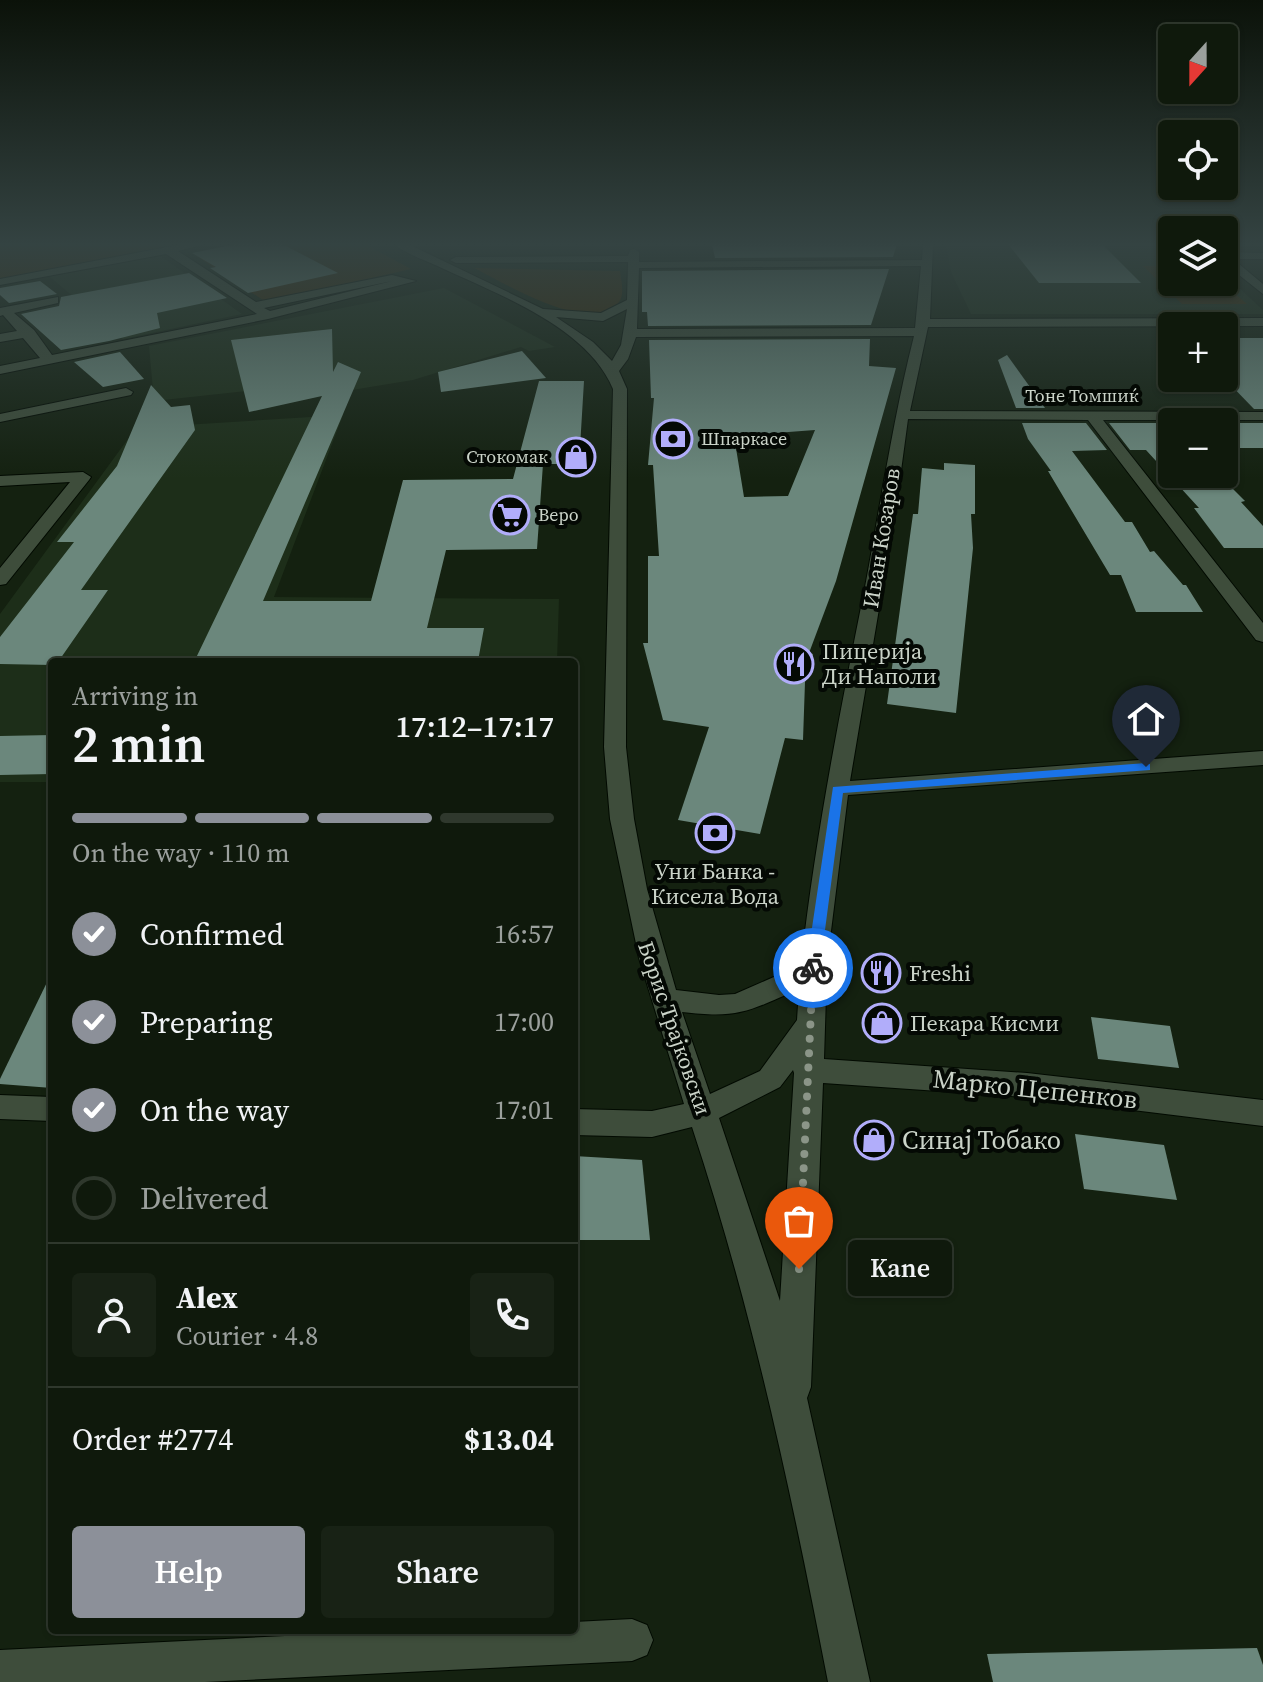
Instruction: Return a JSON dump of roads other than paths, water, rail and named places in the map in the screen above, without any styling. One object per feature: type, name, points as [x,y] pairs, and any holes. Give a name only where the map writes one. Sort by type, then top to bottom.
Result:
[{"type":"street","points":[[17,322],[29,333],[50,361]]},
{"type":"street","points":[[0,370],[232,322]]},
{"type":"street","points":[[555,322],[583,341],[612,371],[625,358],[631,322]]},
{"type":"street","name":"Иван Козаров","points":[[792,1413],[813,971],[837,789],[886,519],[901,415],[921,322]]},
{"type":"street","points":[[630,333],[1229,322]]},
{"type":"street","points":[[0,338],[29,333]]},
{"type":"street","name":"Борис Трајковски","points":[[612,371],[621,398],[615,747],[618,797],[641,925],[762,1297],[792,1413],[849,1682]]},
{"type":"street","points":[[0,418],[126,392]]},
{"type":"street","name":"Тоне Томшиќ","points":[[901,415],[1263,416]]},
{"type":"street","points":[[1093,416],[1263,636]]},
{"type":"street","points":[[0,481],[83,477],[0,580]]},
{"type":"street","points":[[837,789],[1263,758]]},
{"type":"street","points":[[666,999],[719,1006],[738,1004],[813,971]]},
{"type":"street","points":[[578,1122],[652,1124],[703,1112],[770,1079],[790,1056],[809,1025]]},
{"type":"street","name":"Марко Цепенков","points":[[807,1070],[1027,1085],[1263,1113]]},
{"type":"street","points":[[0,1107],[48,1109]]},
{"type":"street","points":[[0,1671],[632,1640]]},
{"type":"place","name":"Шпаркасе","points":[[673,439]]},
{"type":"place","name":"Стокомак","points":[[576,457]]},
{"type":"place","name":"Веро","points":[[510,515]]},
{"type":"place","name":"Пицерија Ди Наполи","points":[[794,664]]},
{"type":"place","name":"Уни Банка - Кисела Вода","points":[[715,833]]},
{"type":"place","name":"Freshi","points":[[881,973]]},
{"type":"place","name":"Пекара Кисми","points":[[882,1023]]},
{"type":"place","name":"Синај Тобако","points":[[874,1140]]},
{"type":"place","name":"Kane","points":[[799,1269]]}]
